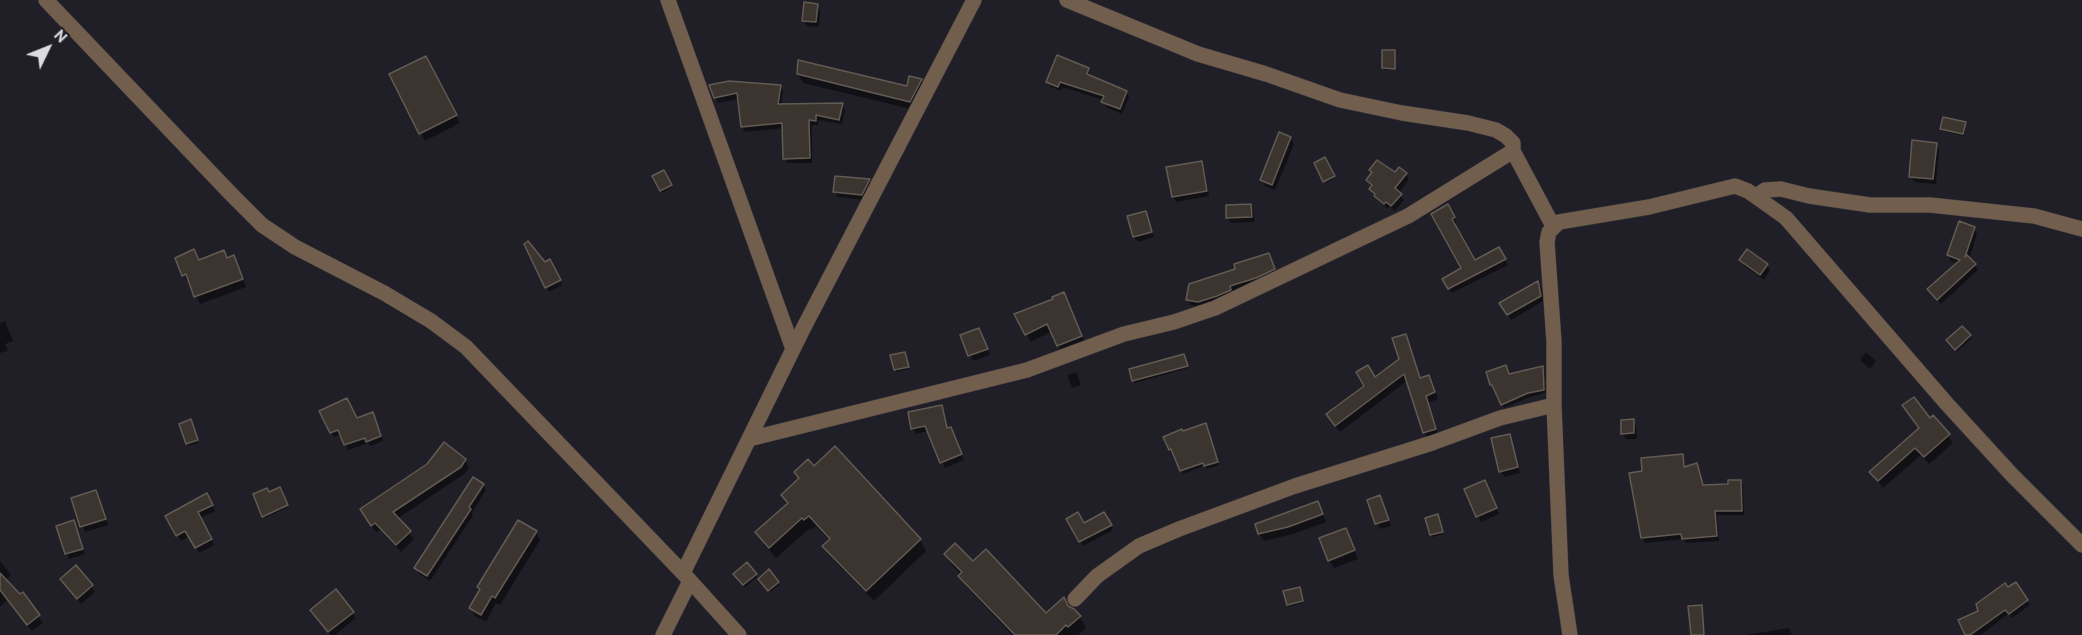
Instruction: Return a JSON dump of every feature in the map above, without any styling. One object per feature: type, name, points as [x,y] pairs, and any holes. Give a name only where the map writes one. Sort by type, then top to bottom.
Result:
[{"type":"street","points":[[46,0],[262,225],[295,247],[384,292],[431,321],[466,347],[687,577],[739,635]]},
{"type":"street","points":[[668,0],[793,349]]},
{"type":"street","points":[[663,635],[749,439],[793,349],[974,0]]},
{"type":"street","points":[[1067,0],[1198,54],[1266,74],[1340,100],[1496,130],[1513,143],[1513,151],[1553,226]]},
{"type":"street","points":[[749,439],[1027,370],[1124,334],[1174,322],[1215,308],[1408,216],[1513,151]]},
{"type":"street","points":[[1570,635],[1561,574],[1554,405],[1554,342],[1547,242],[1549,232],[1559,222],[1649,207],[1735,186],[1756,196],[1786,218],[1947,404],[2012,475],[2082,545]]},
{"type":"street","points":[[1756,196],[1765,190],[1781,189],[1809,196],[1870,205],[1930,205],[2034,216],[2082,229]]},
{"type":"street","points":[[1075,599],[1097,576],[1139,546],[1179,529],[1295,486],[1432,443],[1500,418],[1554,405]]},
{"type":"building","points":[[804,2],[818,4],[816,22],[802,21]]},
{"type":"building","points":[[1382,50],[1395,50],[1395,69],[1382,68]]},
{"type":"building","points":[[1057,55],[1089,68],[1087,74],[1127,91],[1120,109],[1101,102],[1104,96],[1060,82],[1058,87],[1046,82]]},
{"type":"building","points":[[426,56],[457,115],[419,134],[389,74]]},
{"type":"building","points":[[798,60],[907,86],[909,76],[922,79],[910,102],[797,74]]},
{"type":"building","points":[[729,81],[781,85],[778,104],[843,103],[839,120],[816,115],[816,121],[809,120],[810,158],[783,159],[782,123],[741,127],[737,93],[714,98],[709,85]]},
{"type":"building","points":[[1943,117],[1966,122],[1963,134],[1940,129]]},
{"type":"building","points":[[1279,132],[1291,137],[1272,185],[1260,180]]},
{"type":"building","points":[[1912,140],[1937,143],[1933,179],[1909,177]]},
{"type":"building","points":[[1325,157],[1335,176],[1323,182],[1314,163]]},
{"type":"building","points":[[1377,160],[1395,172],[1399,167],[1407,173],[1395,188],[1402,194],[1391,206],[1386,202],[1384,204],[1374,196],[1375,194],[1369,189],[1372,185],[1366,180],[1372,172],[1369,170]]},
{"type":"building","points":[[1202,161],[1207,191],[1172,197],[1166,167]]},
{"type":"building","points":[[664,170],[672,185],[660,191],[652,176]]},
{"type":"building","points":[[835,176],[870,179],[862,195],[833,192]]},
{"type":"building","points":[[1251,204],[1252,217],[1226,218],[1226,205]]},
{"type":"building","points":[[1448,204],[1455,217],[1452,219],[1475,260],[1499,247],[1506,259],[1448,289],[1442,279],[1461,268],[1431,214]]},
{"type":"building","points":[[1146,211],[1152,232],[1133,237],[1127,216]]},
{"type":"building","points":[[1959,221],[1975,227],[1965,257],[1967,255],[1976,264],[1937,300],[1927,289],[1960,260],[1947,255]]},
{"type":"building","points":[[528,241],[545,262],[550,259],[561,280],[545,288],[524,244]]},
{"type":"building","points":[[194,249],[199,260],[224,250],[227,258],[234,255],[243,279],[194,297],[186,274],[182,276],[175,258]]},
{"type":"building","points":[[1747,249],[1768,264],[1760,275],[1739,260]]},
{"type":"building","points":[[1269,253],[1275,269],[1230,286],[1231,290],[1217,296],[1198,302],[1186,300],[1189,284],[1235,269],[1234,264]]},
{"type":"building","points":[[1538,281],[1541,296],[1507,315],[1499,303]]},
{"type":"building","points":[[1064,292],[1082,336],[1057,346],[1047,324],[1025,335],[1014,314],[1053,299],[1052,297]]},
{"type":"building","points":[[1962,326],[1971,335],[1955,350],[1946,340]]},
{"type":"building","points":[[979,328],[988,349],[968,356],[960,335]]},
{"type":"building","points":[[1406,334],[1420,378],[1429,375],[1435,392],[1426,396],[1436,429],[1423,433],[1404,374],[1335,426],[1326,414],[1364,386],[1356,372],[1368,365],[1375,377],[1399,359],[1392,338]]},
{"type":"building","points":[[905,352],[909,367],[894,370],[890,355]]},
{"type":"building","points":[[1184,354],[1188,366],[1132,381],[1129,369]]},
{"type":"building","points":[[1506,365],[1509,374],[1543,366],[1544,390],[1528,393],[1501,405],[1486,372]]},
{"type":"building","points":[[1914,397],[1930,418],[1933,415],[1950,434],[1924,457],[1915,448],[1878,481],[1869,472],[1919,428],[1902,405]]},
{"type":"building","points":[[347,398],[357,418],[373,412],[381,436],[366,442],[365,438],[344,445],[338,430],[330,433],[319,411]]},
{"type":"building","points":[[942,405],[947,428],[951,427],[962,454],[940,463],[925,426],[911,429],[908,412]]},
{"type":"building","points":[[191,419],[198,440],[186,444],[179,424]]},
{"type":"building","points":[[1634,419],[1634,433],[1621,434],[1621,420]]},
{"type":"building","points":[[1206,423],[1218,462],[1204,466],[1203,463],[1180,471],[1163,437]]},
{"type":"building","points":[[1510,434],[1518,467],[1499,472],[1491,438]]},
{"type":"building","points":[[444,442],[466,459],[461,467],[393,512],[411,531],[396,545],[375,523],[371,526],[360,509],[427,464]]},
{"type":"building","points":[[835,446],[921,539],[866,591],[822,546],[830,539],[809,516],[804,520],[802,518],[769,548],[755,532],[788,503],[781,495],[799,478],[794,472],[808,459],[814,466]]},
{"type":"building","points":[[1683,454],[1684,467],[1697,463],[1703,485],[1728,484],[1728,480],[1741,480],[1742,511],[1715,511],[1717,536],[1682,539],[1681,534],[1641,538],[1629,473],[1642,471],[1641,458]]},
{"type":"building","points":[[473,477],[484,484],[469,507],[471,509],[427,576],[414,568]]},
{"type":"building","points":[[1485,480],[1497,508],[1476,517],[1464,489]]},
{"type":"building","points":[[280,487],[288,505],[262,517],[253,494],[267,488],[269,492]]},
{"type":"building","points":[[96,490],[106,519],[80,527],[71,498]]},
{"type":"building","points":[[207,493],[213,505],[198,512],[212,539],[195,548],[185,531],[176,536],[165,516]]},
{"type":"building","points":[[1380,495],[1389,520],[1375,524],[1367,500]]},
{"type":"building","points":[[1318,501],[1323,514],[1288,527],[1258,534],[1255,524]]},
{"type":"building","points":[[1078,512],[1084,523],[1104,512],[1112,525],[1079,542],[1066,519]]},
{"type":"building","points":[[1438,514],[1443,532],[1430,535],[1425,518]]},
{"type":"building","points":[[74,520],[83,549],[65,554],[56,526]]},
{"type":"building","points":[[518,520],[537,531],[495,598],[492,596],[481,615],[469,608],[480,589],[477,587]]},
{"type":"building","points":[[1346,528],[1355,550],[1328,561],[1319,538]]},
{"type":"building","points":[[955,543],[973,561],[986,549],[1046,613],[1064,597],[1068,606],[1081,616],[1068,627],[1066,625],[1056,635],[1015,635],[958,576],[962,572],[944,554]]},
{"type":"building","points":[[747,562],[757,574],[743,585],[733,574]]},
{"type":"building","points":[[76,565],[93,585],[77,599],[60,579]]},
{"type":"building","points":[[769,569],[779,582],[768,591],[758,579]]},
{"type":"building","points":[[0,573],[20,594],[23,592],[40,615],[27,625],[0,590]]},
{"type":"building","points":[[2016,582],[2028,600],[2009,614],[2005,610],[1970,635],[1965,635],[1958,620],[1978,611],[1976,604],[2005,583],[2008,587]]},
{"type":"building","points":[[1300,587],[1303,601],[1287,605],[1283,591]]},
{"type":"building","points":[[336,589],[354,612],[328,632],[310,610]]},
{"type":"building","points":[[1702,605],[1704,635],[1691,635],[1688,606]]}]
